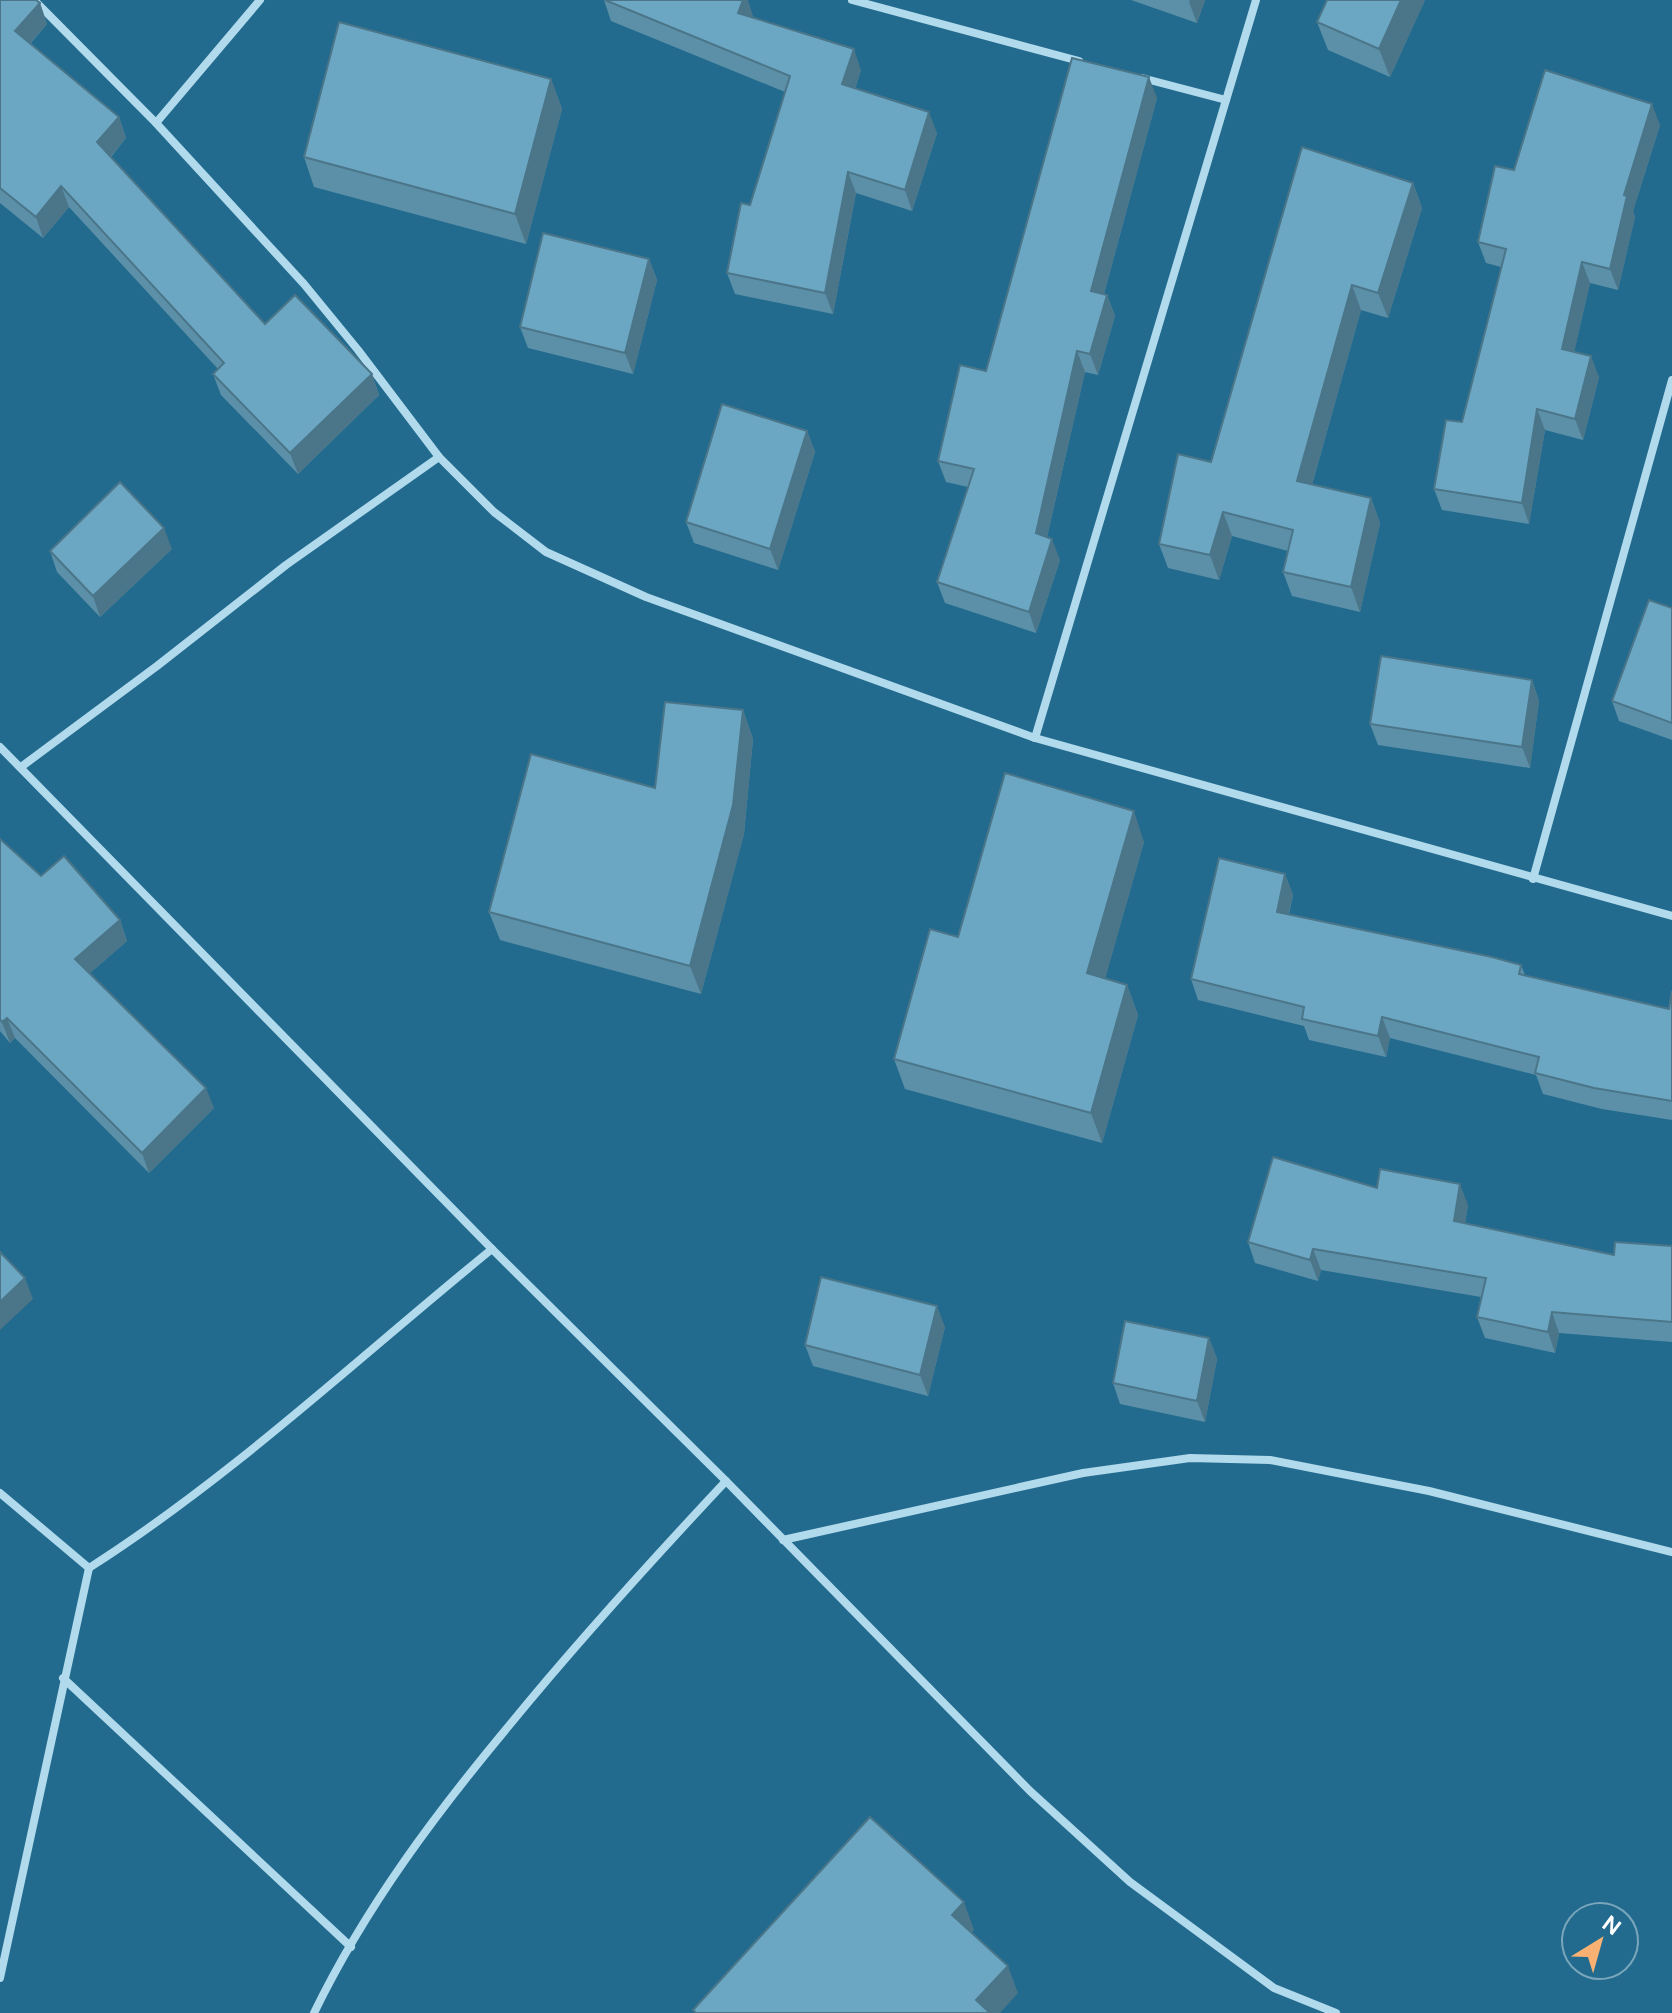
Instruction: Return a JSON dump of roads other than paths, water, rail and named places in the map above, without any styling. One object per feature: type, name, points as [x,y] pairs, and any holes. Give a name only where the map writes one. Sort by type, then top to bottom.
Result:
[{"type":"street","points":[[34,0],[156,123],[304,284],[439,457],[494,512],[546,552],[646,597],[1035,738],[1672,916]]},
{"type":"street","points":[[156,123],[260,0]]},
{"type":"street","points":[[852,0],[1090,64]]},
{"type":"street","points":[[1035,738],[1256,0]]},
{"type":"street","points":[[1136,76],[1226,100]]},
{"type":"street","points":[[1533,879],[1672,380]]},
{"type":"street","points":[[21,767],[286,565],[439,457]]},
{"type":"street","points":[[0,747],[1030,1791],[1130,1882],[1274,1988],[1336,2013]]},
{"type":"street","points":[[0,1978],[89,1568],[178,1507],[291,1418],[492,1249]]},
{"type":"street","points":[[783,1540],[1083,1473],[1206,1458],[1270,1460],[1429,1491],[1672,1552]]},
{"type":"street","points":[[314,2013],[414,1843],[582,1637],[726,1481]]},
{"type":"street","points":[[0,1493],[89,1568]]},
{"type":"street","points":[[63,1678],[351,1947]]}]
